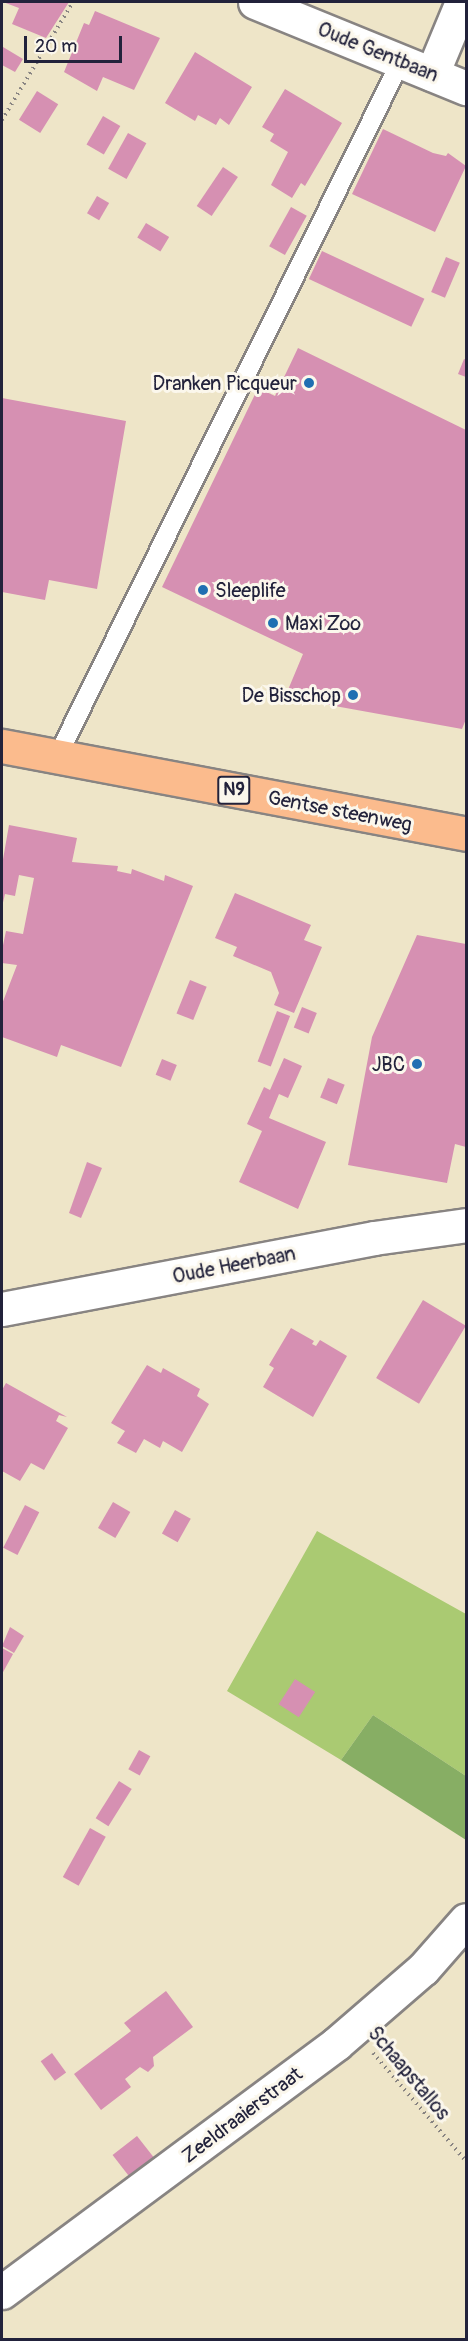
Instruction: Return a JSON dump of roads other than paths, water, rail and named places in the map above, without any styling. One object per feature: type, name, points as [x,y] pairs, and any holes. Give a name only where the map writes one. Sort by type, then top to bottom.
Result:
[{"type":"main road","name":"Gentse steenweg","points":[[2,746],[466,834]]},
{"type":"street","name":"Oude Gentbaan","points":[[255,2],[466,88]]},
{"type":"street","points":[[432,74],[462,2]]},
{"type":"street","name":"Oude Heerbaan","points":[[2,1309],[374,1238],[466,1225]]},
{"type":"street","name":"Zeeldraaierstraat","points":[[2,2292],[129,2201],[353,2030],[423,1969],[466,1920]]},
{"type":"lane","points":[[57,757],[401,61]]},
{"type":"place","name":"Dranken Picqueur","points":[[309,383]]},
{"type":"place","name":"Sleeplife","points":[[203,590]]},
{"type":"place","name":"Maxi Zoo","points":[[273,623]]},
{"type":"place","name":"De Bisschop","points":[[353,695]]},
{"type":"place","name":"JBC","points":[[417,1064]]}]
